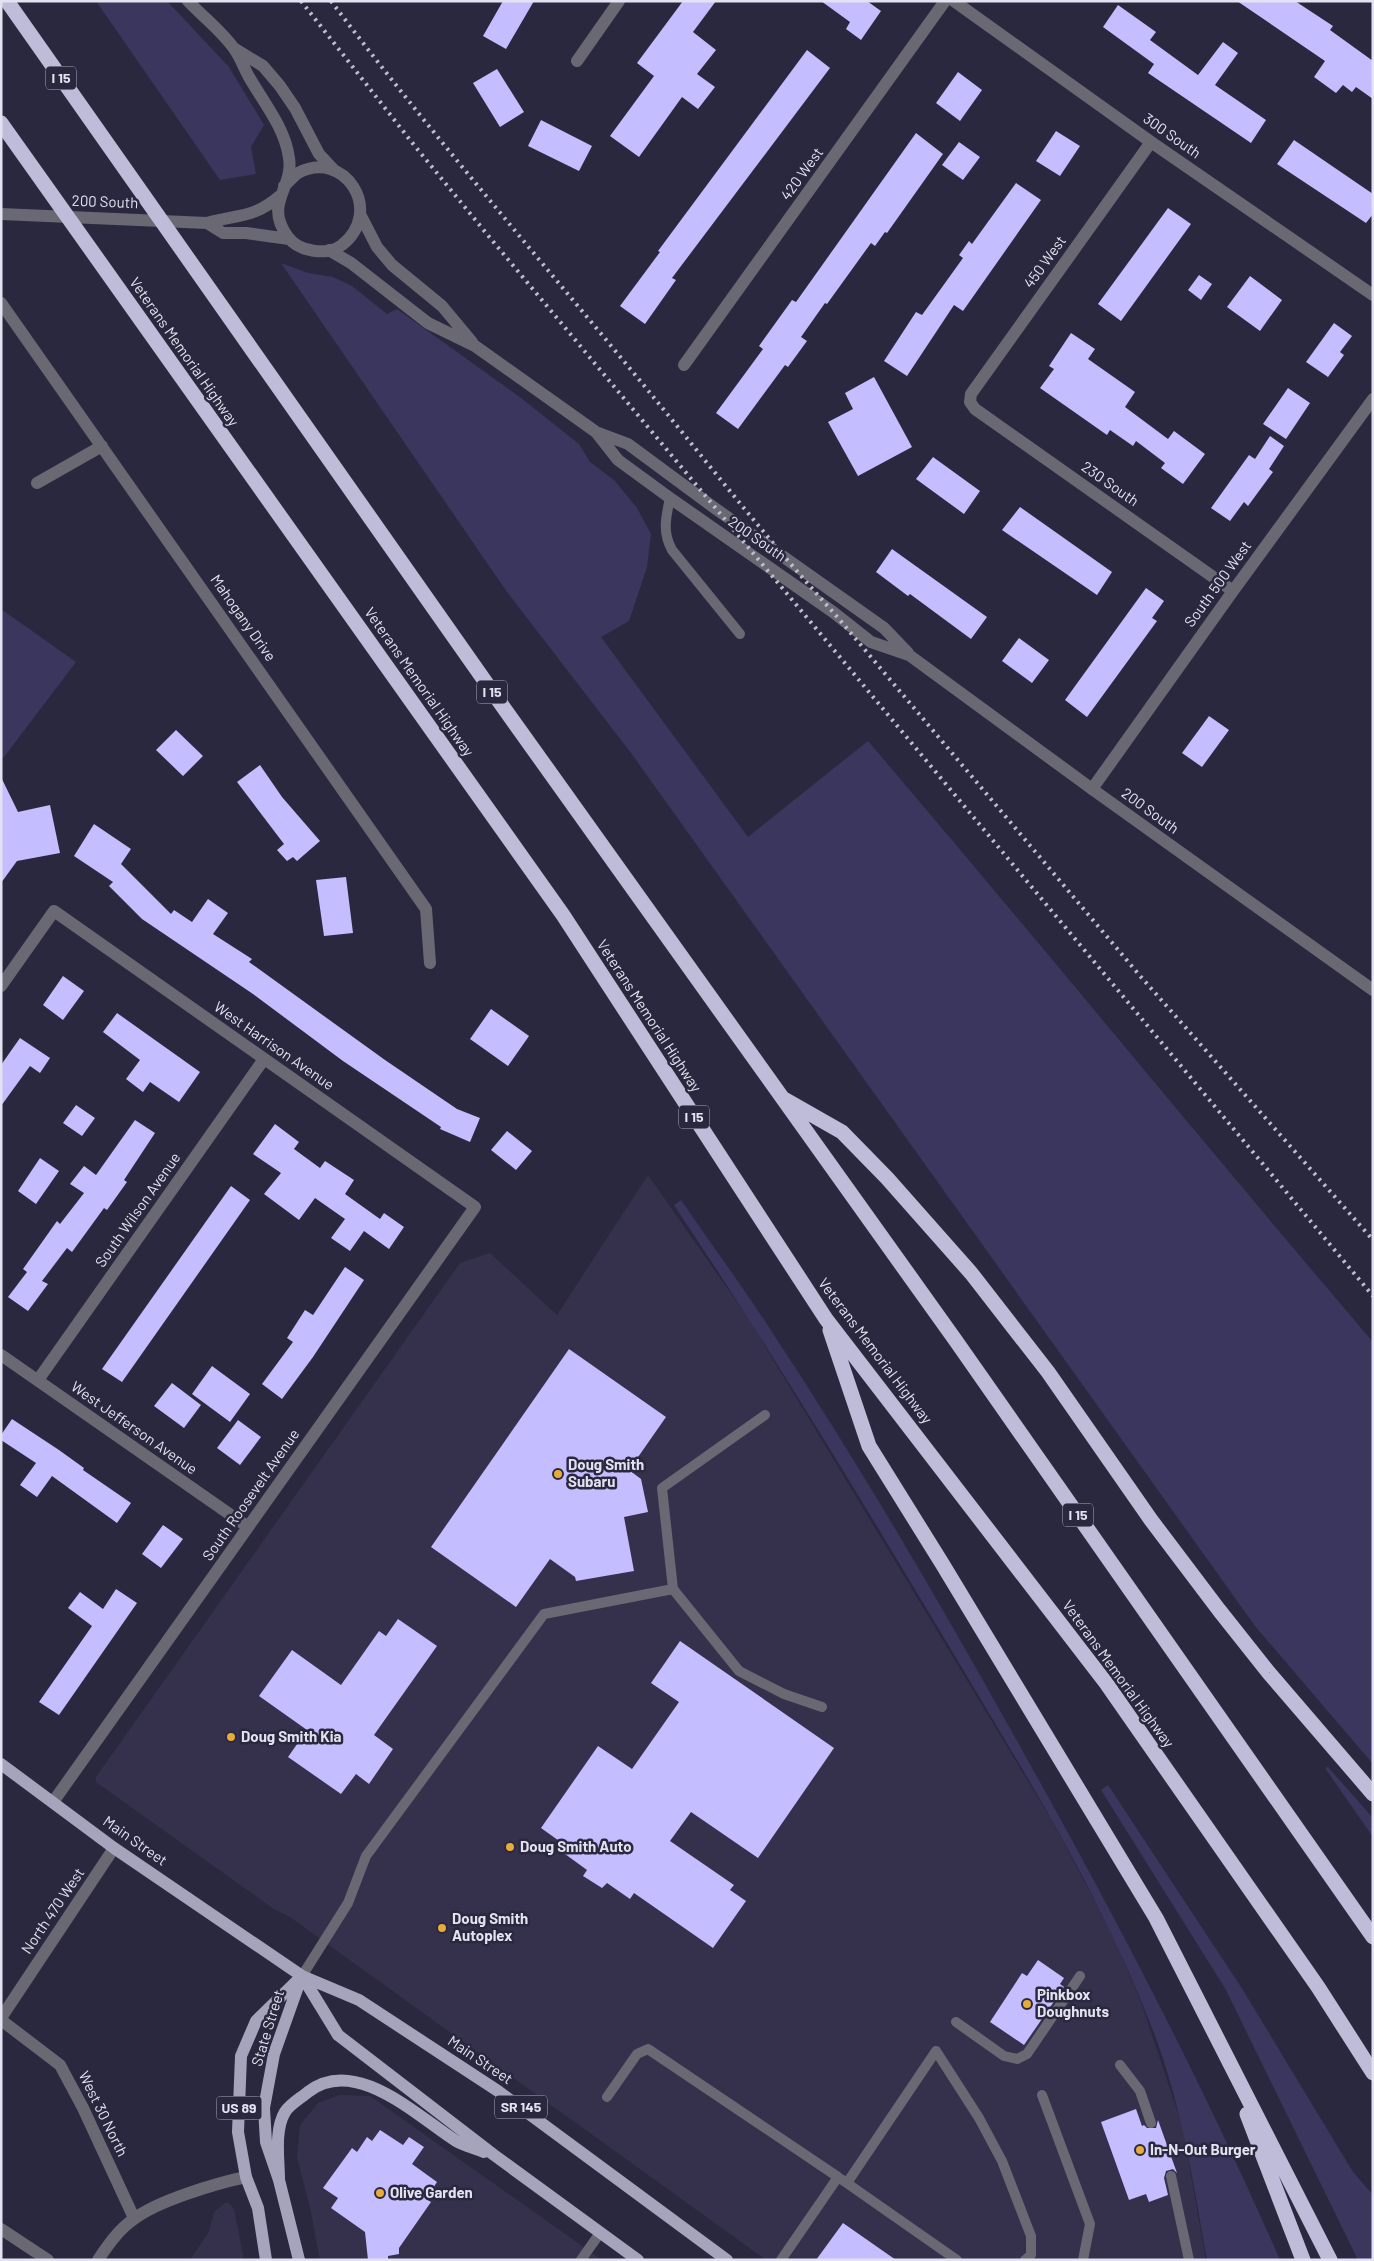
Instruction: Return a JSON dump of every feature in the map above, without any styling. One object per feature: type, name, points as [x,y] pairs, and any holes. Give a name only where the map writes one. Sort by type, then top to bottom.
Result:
[{"type":"highway","name":"I 15","points":[[7,1],[114,156],[779,1096],[956,1341],[1373,1937]]},
{"type":"highway","name":"Veterans Memorial Highway","points":[[1,123],[563,914],[826,1319],[1106,1683],[1318,1987],[1373,2073]]},
{"type":"highway","points":[[779,1096],[842,1132],[887,1178],[971,1272],[1048,1372],[1151,1520],[1219,1610],[1269,1673],[1373,1794]]},
{"type":"highway","points":[[826,1319],[868,1446],[1119,1854],[1174,1951],[1330,2260]]},
{"type":"highway","points":[[1227,2056],[1303,2260]]},
{"type":"main road","name":"Main Street","points":[[1,1764],[114,1848],[302,1976],[359,2000],[498,2090],[726,2260]]},
{"type":"main road","name":"Main Street","points":[[302,1976],[338,2035],[494,2155],[638,2260]]},
{"type":"main road","name":"State Street","points":[[266,2260],[258,2208],[246,2177],[238,2132],[240,2056],[256,2020],[302,1976]]},
{"type":"main road","name":"State Street","points":[[279,2180],[266,2142],[264,2108],[274,2054],[302,1976]]},
{"type":"main road","name":"US 89","points":[[299,2260],[279,2180],[279,2133],[285,2113],[316,2085],[350,2081],[372,2086],[458,2142],[494,2155]]},
{"type":"street","points":[[188,1],[235,49],[263,66],[295,108],[319,154],[335,171],[350,181],[360,197],[361,216],[354,234],[340,246],[323,252],[304,249],[289,238],[279,222],[278,204],[289,172],[290,158],[281,132],[235,49]]},
{"type":"street","points":[[577,60],[619,1]]},
{"type":"street","name":"420 West","points":[[684,365],[945,1]]},
{"type":"street","name":"300 South","points":[[954,1],[1151,142],[1373,295]]},
{"type":"street","name":"450 West","points":[[970,402],[970,394],[1151,142]]},
{"type":"street","points":[[283,191],[298,174],[316,168],[335,171]]},
{"type":"street","name":"200 South","points":[[1,214],[207,223],[225,218],[247,216],[267,207],[283,191]]},
{"type":"street","name":"200 South","points":[[361,216],[377,247],[392,266],[442,306],[475,346]]},
{"type":"street","name":"200 South","points":[[207,223],[224,233],[246,233],[289,238]]},
{"type":"street","name":"200 South","points":[[329,250],[358,268],[428,323],[475,346],[596,432],[628,444],[716,510],[884,628],[910,656],[1092,790],[1373,990]]},
{"type":"street","name":"Mahogany Drive","points":[[1,303],[426,909],[430,962]]},
{"type":"street","name":"South 500 West","points":[[1092,790],[1233,590],[1373,399]]},
{"type":"street","name":"230 South","points":[[970,402],[974,409],[1233,590]]},
{"type":"street","name":"200 South","points":[[596,432],[618,460],[833,612],[871,642],[910,656]]},
{"type":"street","points":[[37,482],[102,446]]},
{"type":"street","name":"West Harrison Avenue","points":[[1,986],[54,911],[474,1207]]},
{"type":"street","name":"South Wilson Avenue","points":[[38,1380],[264,1059]]},
{"type":"street","name":"South Roosevelt Avenue","points":[[53,1802],[474,1207]]},
{"type":"street","name":"West Jefferson Avenue","points":[[1,1354],[248,1527]]},
{"type":"street","name":"North 470 West","points":[[1,2019],[114,1848]]},
{"type":"street","name":"West 30 North","points":[[1,2019],[60,2065],[83,2108],[134,2218]]},
{"type":"street","points":[[98,2260],[118,2234],[134,2218],[161,2205],[224,2182],[246,2177]]},
{"type":"street","points":[[1,2229],[48,2260]]},
{"type":"lane","points":[[670,498],[664,530],[667,541],[672,550],[740,634]]},
{"type":"lane","points":[[765,1415],[662,1488],[673,1589],[739,1671],[784,1694],[822,1708]]},
{"type":"lane","points":[[302,1976],[348,1903],[366,1856],[544,1614],[673,1589]]},
{"type":"lane","points":[[956,2022],[1004,2056],[1017,2059],[1027,2054],[1080,1976]]},
{"type":"lane","points":[[607,2097],[637,2054],[648,2049],[847,2183],[957,2260]]},
{"type":"lane","points":[[847,2183],[936,2051],[978,2118],[1002,2162],[1031,2236],[1031,2258]]},
{"type":"lane","points":[[1120,2065],[1140,2091],[1151,2123]]},
{"type":"lane","points":[[1042,2095],[1090,2224],[1083,2260]]},
{"type":"lane","points":[[1171,2176],[1189,2260]]},
{"type":"lane","points":[[781,2260],[838,2177]]},
{"type":"lane","points":[[582,2260],[600,2233]]},
{"type":"shaded area","points":[[96,1],[167,1],[229,67],[264,125],[251,147],[256,174],[220,180]]},
{"type":"shaded area","points":[[281,263],[308,273],[333,277],[352,286],[387,314],[397,309],[521,398],[579,444],[590,462],[615,481],[637,508],[651,534],[647,567],[629,621],[601,637],[748,837],[868,741],[1373,1342],[1373,1764],[1255,1626],[631,753],[507,592]]},
{"type":"shaded area","points":[[1,609],[76,662],[1,761]]},
{"type":"shaded area","name":"Doug Smith Autoplex","points":[[648,1175],[748,1318],[1052,1821],[1112,1933],[1141,2002],[1182,2125],[1206,2260],[766,2260],[290,1917],[274,1909],[96,1782],[96,1777],[460,1263],[490,1253],[557,1315]]},
{"type":"shaded area","points":[[681,1200],[761,1315],[839,1436],[996,1703],[1127,1943],[1222,2132],[1280,2260],[1207,2260],[1187,2151],[1167,2070],[1136,1988],[1111,1933],[1056,1827],[871,1516],[807,1411],[674,1205]]},
{"type":"shaded area","points":[[1328,1767],[1373,1818],[1373,1837],[1325,1768]]},
{"type":"shaded area","points":[[1108,1785],[1243,1990],[1353,2172],[1373,2195],[1373,2260],[1358,2260],[1226,1990],[1101,1790]]},
{"type":"shaded area","points":[[339,2095],[370,2096],[602,2260],[320,2260],[310,2207],[297,2158],[300,2125],[318,2103]]},
{"type":"shaded area","points":[[225,2203],[229,2203],[234,2209],[244,2260],[190,2260],[209,2232],[214,2212]]},
{"type":"building","points":[[503,1],[534,1],[506,49],[483,36]]},
{"type":"building","points":[[683,1],[716,1],[693,32],[716,50],[697,74],[715,87],[698,109],[682,97],[639,157],[610,136],[654,76],[637,63]]},
{"type":"building","points":[[821,1],[867,1],[881,11],[861,40],[846,29],[850,22]]},
{"type":"building","points":[[1237,1],[1295,1],[1333,26],[1330,30],[1373,61],[1373,99],[1356,87],[1352,92],[1343,85],[1336,93],[1314,77],[1325,61]]},
{"type":"building","points":[[1118,5],[1156,32],[1150,40],[1198,75],[1223,42],[1238,53],[1215,85],[1266,120],[1251,143],[1148,73],[1154,64],[1103,27]]},
{"type":"building","points":[[807,50],[830,68],[672,278],[676,280],[645,324],[620,306],[660,252],[658,251]]},
{"type":"building","points":[[497,69],[524,112],[500,127],[473,83]]},
{"type":"building","points":[[958,72],[982,90],[960,121],[936,103]]},
{"type":"building","points":[[541,120],[592,146],[579,171],[528,146]]},
{"type":"building","points":[[1056,131],[1080,146],[1060,176],[1036,161]]},
{"type":"building","points":[[916,133],[943,154],[887,233],[885,232],[875,246],[871,243],[827,304],[825,303],[801,337],[807,341],[788,367],[785,365],[738,429],[716,413],[763,349],[759,346],[792,300],[796,302]]},
{"type":"building","points":[[1294,140],[1373,194],[1373,214],[1366,223],[1277,164]]},
{"type":"building","points":[[959,142],[980,157],[963,180],[942,165]]},
{"type":"building","points":[[1016,183],[1041,200],[963,311],[954,305],[907,376],[884,361],[916,312],[922,315],[963,258],[959,255],[969,241],[972,244]]},
{"type":"building","points":[[1168,208],[1191,224],[1121,321],[1098,304]]},
{"type":"building","points":[[1199,275],[1212,284],[1201,300],[1188,290]]},
{"type":"building","points":[[1250,276],[1282,300],[1260,331],[1227,307]]},
{"type":"building","points":[[1334,323],[1352,336],[1340,352],[1344,355],[1328,377],[1306,362]]},
{"type":"building","points":[[1071,333],[1095,349],[1088,359],[1135,392],[1125,407],[1168,439],[1174,431],[1205,454],[1183,484],[1161,468],[1165,463],[1136,441],[1133,446],[1110,430],[1107,435],[1040,388],[1054,369],[1049,366]]},
{"type":"building","points":[[874,377],[912,447],[858,476],[828,422],[853,409],[845,393]]},
{"type":"building","points":[[1288,388],[1310,403],[1286,439],[1263,424]]},
{"type":"building","points":[[1270,436],[1284,446],[1269,469],[1273,472],[1248,506],[1244,502],[1230,521],[1211,508],[1249,455],[1255,459]]},
{"type":"building","points":[[933,457],[980,491],[964,514],[916,479]]},
{"type":"building","points":[[1020,507],[1112,572],[1097,595],[1002,530]]},
{"type":"building","points":[[892,549],[987,617],[971,639],[910,594],[908,596],[876,572]]},
{"type":"building","points":[[1146,588],[1164,601],[1152,618],[1157,621],[1087,717],[1065,700]]},
{"type":"building","points":[[1019,638],[1049,660],[1032,683],[1002,661]]},
{"type":"building","points":[[1209,716],[1229,730],[1202,767],[1182,753]]},
{"type":"building","points":[[176,730],[203,756],[183,776],[156,750]]},
{"type":"building","points":[[260,765],[282,797],[320,841],[297,861],[293,857],[287,861],[277,850],[284,844],[237,782]]},
{"type":"building","points":[[1,777],[18,812],[50,805],[60,853],[17,861],[1,883]]},
{"type":"building","points":[[94,824],[131,849],[121,864],[171,914],[174,910],[192,922],[208,899],[228,913],[213,934],[252,959],[249,962],[385,1060],[457,1109],[480,1118],[470,1142],[440,1129],[441,1127],[343,1061],[253,994],[142,919],[109,886],[113,882],[74,856]]},
{"type":"building","points":[[346,877],[353,933],[324,936],[316,880]]},
{"type":"building","points":[[63,976],[84,991],[63,1020],[43,1005]]},
{"type":"building","points":[[491,1009],[529,1036],[508,1066],[470,1039]]},
{"type":"building","points":[[117,1013],[200,1072],[179,1102],[150,1082],[143,1092],[126,1079],[140,1060],[103,1032]]},
{"type":"building","points":[[20,1038],[50,1058],[40,1073],[30,1066],[1,1106],[1,1065]]},
{"type":"building","points":[[76,1105],[95,1118],[82,1136],[63,1123]]},
{"type":"building","points":[[135,1120],[155,1133],[124,1180],[127,1182],[107,1210],[104,1208],[72,1252],[67,1248],[42,1281],[48,1284],[28,1311],[8,1297],[27,1272],[23,1269],[57,1221],[60,1224],[84,1193],[70,1184],[84,1166],[96,1175]]},
{"type":"building","points":[[275,1124],[299,1142],[294,1149],[320,1168],[325,1161],[354,1180],[345,1194],[380,1219],[384,1213],[404,1227],[389,1249],[364,1231],[350,1251],[331,1238],[345,1219],[315,1198],[299,1220],[264,1194],[281,1173],[253,1154]]},
{"type":"building","points":[[507,1131],[532,1151],[516,1170],[491,1150]]},
{"type":"building","points":[[40,1158],[59,1171],[36,1204],[18,1191]]},
{"type":"building","points":[[231,1186],[250,1200],[122,1382],[102,1369]]},
{"type":"building","points":[[345,1267],[364,1280],[313,1357],[282,1399],[262,1384],[293,1342],[287,1338],[305,1310],[313,1315]]},
{"type":"building","name":"Doug Smith Subaru","points":[[569,1349],[666,1417],[629,1470],[641,1479],[648,1512],[624,1517],[634,1571],[576,1581],[575,1577],[550,1559],[516,1607],[431,1547]]},
{"type":"building","points":[[212,1366],[250,1394],[230,1422],[192,1394]]},
{"type":"building","points":[[172,1383],[201,1405],[184,1428],[154,1406]]},
{"type":"building","points":[[12,1419],[59,1450],[84,1468],[83,1470],[131,1503],[117,1523],[52,1476],[37,1497],[20,1485],[36,1463],[1,1440],[1,1435]]},
{"type":"building","points":[[238,1420],[261,1437],[240,1465],[217,1448]]},
{"type":"building","points":[[163,1525],[183,1539],[161,1568],[142,1554]]},
{"type":"building","points":[[116,1589],[137,1603],[59,1715],[39,1702],[92,1626],[68,1608],[80,1592],[103,1609]]},
{"type":"building","points":[[398,1619],[437,1646],[374,1735],[393,1749],[369,1784],[356,1774],[341,1794],[288,1757],[307,1730],[259,1696],[292,1650],[341,1685],[379,1631],[386,1636]]},
{"type":"building","points":[[680,1641],[834,1748],[758,1858],[691,1812],[670,1841],[734,1885],[730,1890],[746,1901],[713,1948],[634,1893],[630,1899],[607,1883],[602,1888],[583,1876],[587,1870],[565,1854],[569,1848],[541,1828],[598,1746],[632,1769],[679,1702],[651,1683]]},
{"type":"building","name":"Pinkbox Doughnuts","points":[[1038,1960],[1064,1978],[1060,1984],[1064,1987],[1024,2045],[990,2022],[1022,1973],[1027,1976]]},
{"type":"building","name":"In-N-Out Burger","points":[[1136,2109],[1142,2126],[1156,2128],[1158,2120],[1177,2173],[1173,2169],[1166,2171],[1164,2178],[1168,2195],[1149,2202],[1146,2194],[1129,2200],[1101,2122]]},
{"type":"building","name":"Olive Garden","points":[[380,2130],[403,2145],[409,2137],[424,2147],[412,2164],[437,2182],[426,2199],[431,2202],[399,2248],[399,2254],[388,2256],[388,2260],[368,2260],[365,2232],[331,2208],[338,2198],[323,2188],[352,2148],[357,2152],[367,2137],[372,2141]]},
{"type":"building","points":[[843,2223],[896,2260],[816,2260]]},
{"type":"railway","points":[[301,1],[414,145],[491,239],[1373,1296]]},
{"type":"railway","points":[[331,1],[436,135],[778,549],[1141,977],[1373,1240]]},
{"type":"place","name":"Doug Smith Subaru","points":[[558,1474]]},
{"type":"place","name":"Doug Smith Kia","points":[[231,1737]]},
{"type":"place","name":"Doug Smith Auto","points":[[510,1847]]},
{"type":"place","name":"Doug Smith Autoplex","points":[[442,1928]]},
{"type":"place","name":"Pinkbox Doughnuts","points":[[1027,2004]]},
{"type":"place","name":"In-N-Out Burger","points":[[1140,2150]]},
{"type":"place","name":"Olive Garden","points":[[380,2193]]}]
